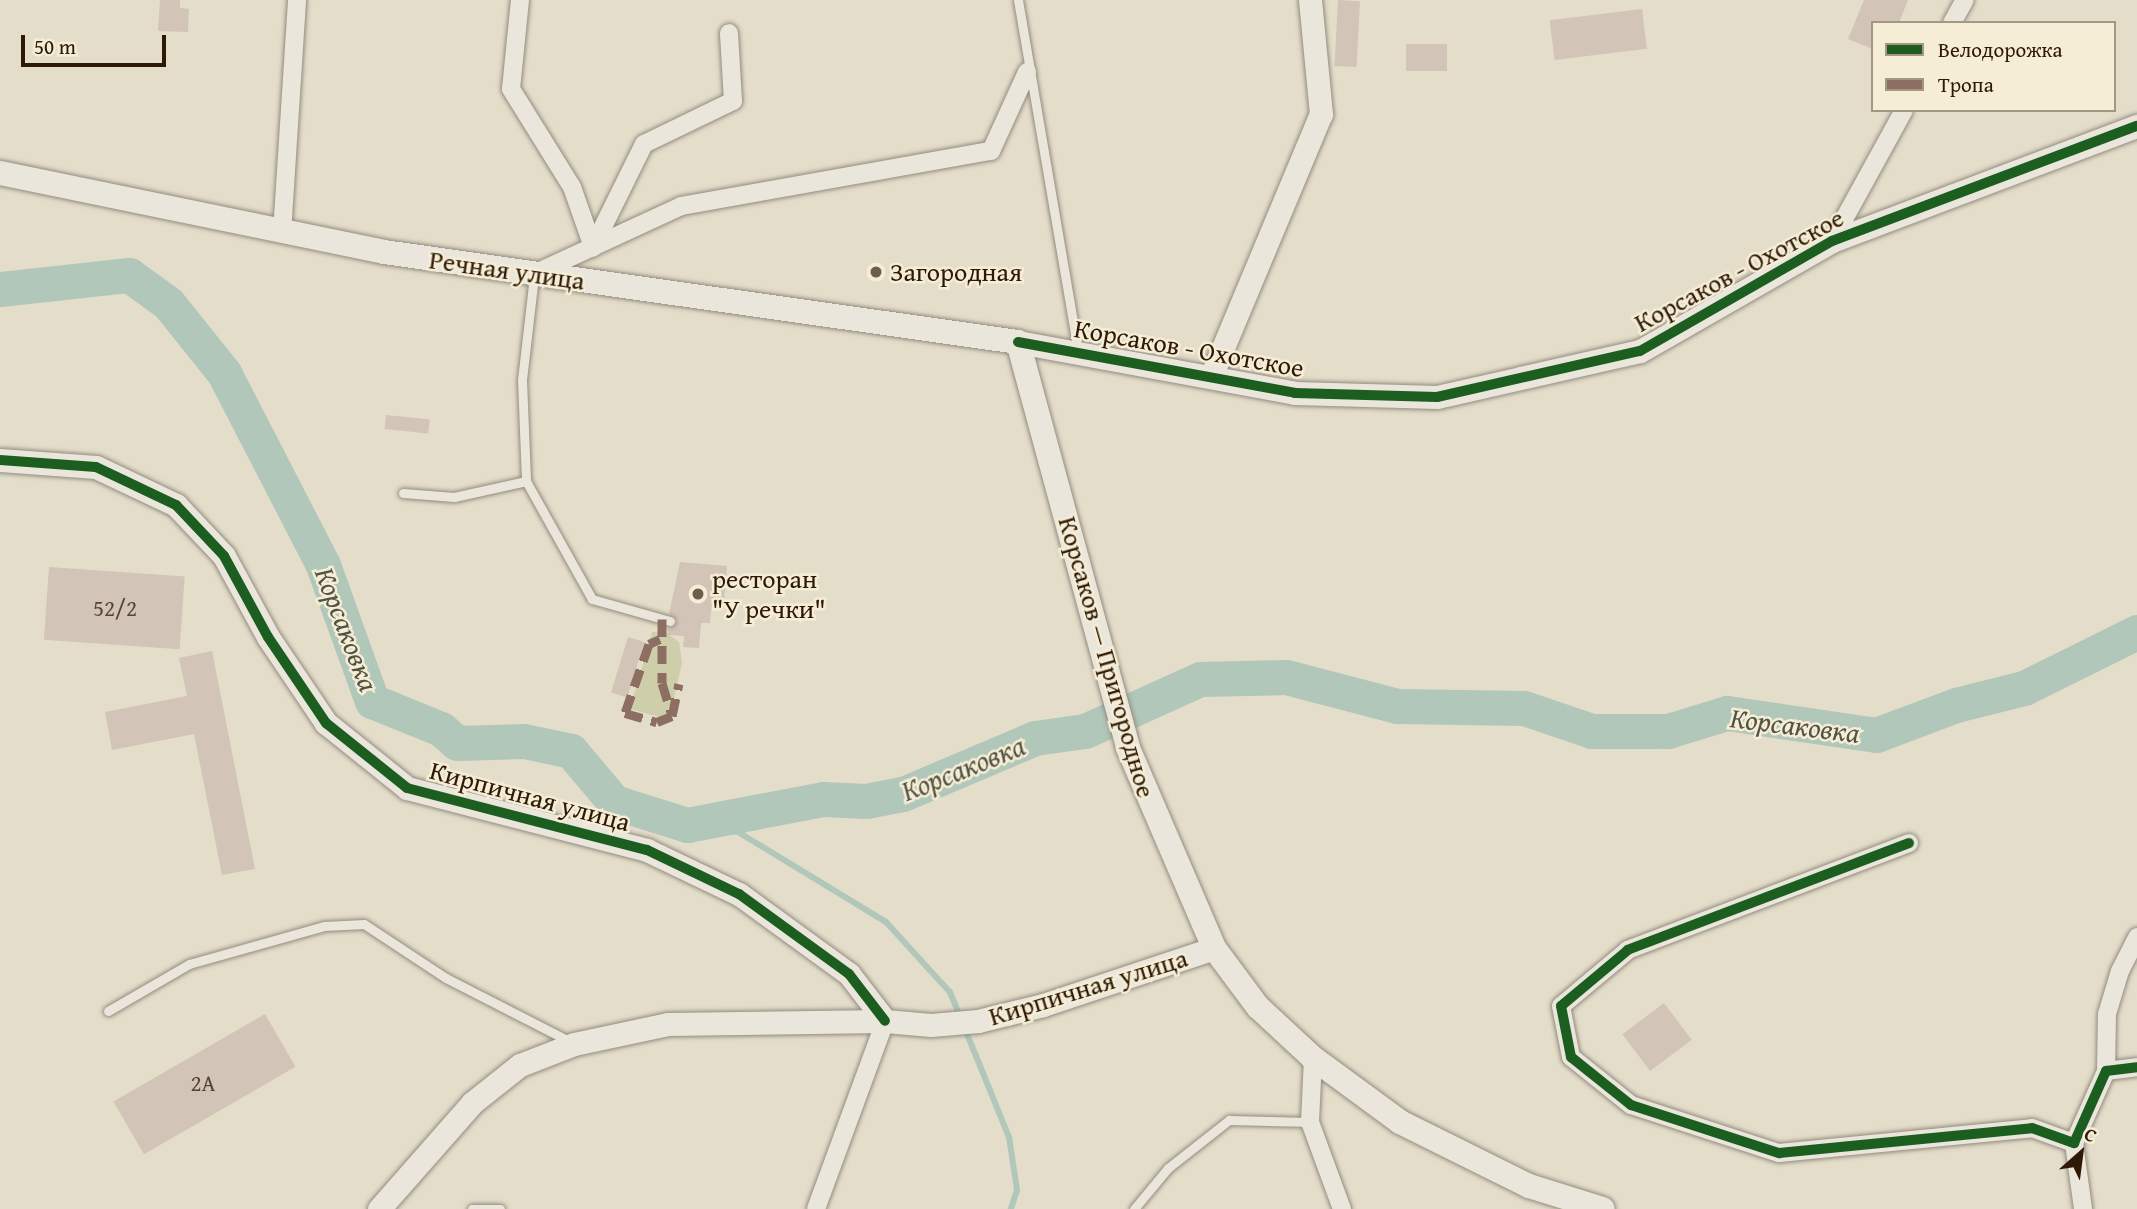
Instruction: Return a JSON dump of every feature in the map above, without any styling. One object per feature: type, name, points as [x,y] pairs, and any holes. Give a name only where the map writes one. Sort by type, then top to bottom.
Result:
[{"type":"main road","name":"Речная улица","points":[[0,173],[282,233],[534,274],[1018,342]]},
{"type":"main road","name":"Корсаков — Пригородное","points":[[1018,342],[1128,748],[1214,948],[1258,1007],[1312,1058],[1400,1122],[1529,1186],[1603,1209]]},
{"type":"street","points":[[282,233],[297,0]]},
{"type":"street","points":[[520,0],[513,34],[511,89],[572,187],[593,247]]},
{"type":"street","points":[[1212,374],[1321,114],[1310,0]]},
{"type":"street","points":[[1953,21],[1965,0]]},
{"type":"street","points":[[593,247],[645,144],[733,101],[729,33]]},
{"type":"street","points":[[534,274],[681,206],[990,151],[1027,72]]},
{"type":"street","points":[[1832,241],[1903,112]]},
{"type":"street","name":"Корсаков - Охотское","points":[[1018,342],[1212,374],[1295,393],[1437,397],[1640,351],[1832,241],[2137,126]]},
{"type":"street","name":"Кирпичная улица","points":[[0,460],[96,467],[177,505],[224,556],[268,637],[326,723],[407,788],[647,850],[739,894],[849,974],[885,1021],[931,1025],[1014,1012],[1214,948]]},
{"type":"street","points":[[1909,843],[1628,950],[1561,1006],[1571,1057],[1630,1105],[1779,1153],[2032,1128],[2074,1143]]},
{"type":"street","points":[[2083,1209],[2074,1143],[2106,1071],[2107,1014],[2137,937]]},
{"type":"street","points":[[379,1209],[472,1103],[520,1065],[573,1044],[668,1024],[885,1021],[816,1209]]},
{"type":"street","points":[[1312,1058],[1310,1122],[1342,1209]]},
{"type":"street","points":[[2106,1071],[2137,1066]]},
{"type":"lane","points":[[1018,0],[1027,72],[1078,351]]},
{"type":"lane","points":[[534,274],[522,380],[526,481],[592,599],[670,621]]},
{"type":"lane","points":[[403,493],[454,497],[526,481]]},
{"type":"lane","points":[[108,1011],[189,964],[324,926],[364,924],[446,978],[573,1044]]},
{"type":"lane","points":[[1134,1209],[1168,1168],[1229,1120],[1310,1122]]},
{"type":"lane","points":[[472,1209],[500,1209]]},
{"type":"green space","points":[[652,632],[666,633],[679,642],[682,663],[674,698],[663,718],[630,709]]},
{"type":"building","points":[[160,0],[180,0],[180,8],[189,9],[188,32],[158,31]]},
{"type":"building","points":[[1338,0],[1360,1],[1357,67],[1335,66]]},
{"type":"building","points":[[1864,0],[1908,0],[1900,21],[1871,21],[1871,48],[1848,39]]},
{"type":"building","points":[[1642,9],[1647,49],[1555,60],[1550,20]]},
{"type":"building","points":[[1406,44],[1447,44],[1447,71],[1406,71]]},
{"type":"building","points":[[386,415],[430,420],[428,434],[385,429]]},
{"type":"building","name":"ресторан \"У речки\"","points":[[680,562],[727,566],[724,601],[712,600],[710,623],[701,623],[699,648],[683,647],[684,636],[667,635],[668,628],[677,622],[669,614]]},
{"type":"building","points":[[49,567],[185,576],[180,649],[44,640]]},
{"type":"building","points":[[628,637],[644,642],[627,697],[611,692]]},
{"type":"building","points":[[212,651],[255,869],[222,875],[194,734],[112,750],[105,712],[187,696],[179,658]]},
{"type":"building","points":[[1664,1003],[1692,1040],[1650,1071],[1622,1034]]},
{"type":"building","points":[[265,1014],[296,1067],[144,1154],[113,1102]]},
{"type":"waterway","name":"Корсаковка","points":[[0,289],[129,275],[168,303],[224,373],[323,565],[372,701],[441,729],[457,743],[524,741],[571,751],[614,802],[687,825],[823,799],[866,801],[903,794],[1035,738],[1085,731],[1200,679],[1286,677],[1397,706],[1524,708],[1592,731],[1668,731],[1727,713],[1876,735],[1956,705],[2024,688],[2137,632]]},
{"type":"waterway","points":[[687,825],[738,832],[886,922],[950,992],[1009,1137],[1017,1190],[1011,1209]]},
{"type":"marked path","points":[[662,619],[662,683],[672,716]]},
{"type":"marked path","points":[[660,639],[649,644],[625,713],[657,722],[672,716],[679,684]]},
{"type":"cycle path","points":[[1018,342],[1295,393],[1437,397],[1640,351],[1832,241],[2137,126]]},
{"type":"cycle path","points":[[0,460],[96,467],[176,505],[224,556],[268,637],[326,723],[407,788],[647,850],[739,894],[849,974],[885,1021]]},
{"type":"cycle path","points":[[1909,843],[1628,950],[1561,1006],[1571,1057],[1631,1105],[1779,1153],[2032,1128],[2074,1143],[2106,1071],[2137,1067]]},
{"type":"place","name":"Загородная","points":[[876,272]]},
{"type":"place","name":"ресторан \"У речки\"","points":[[698,594]]}]
